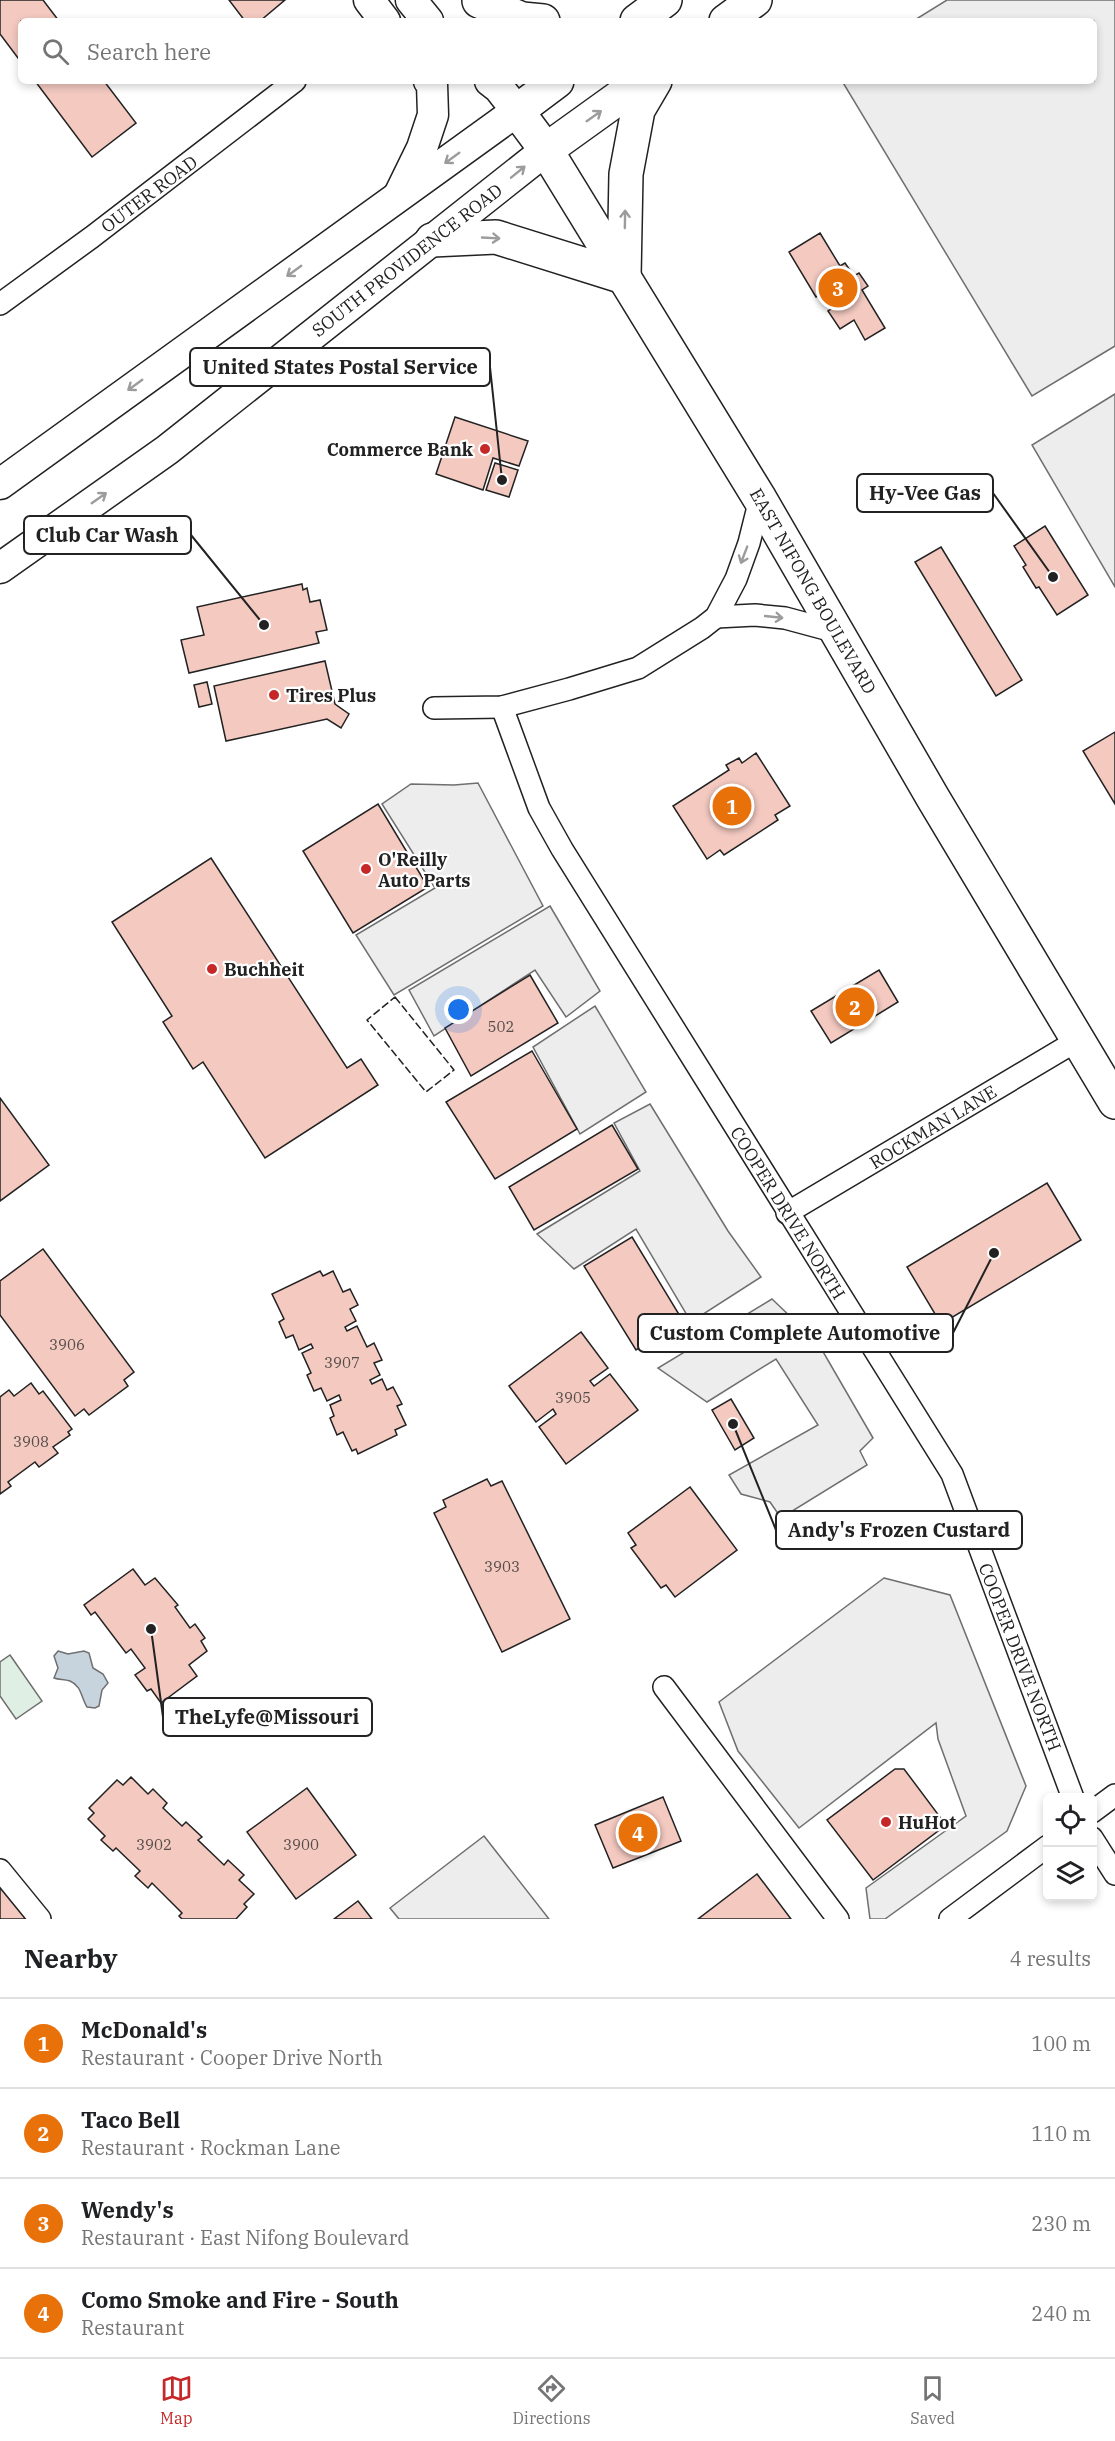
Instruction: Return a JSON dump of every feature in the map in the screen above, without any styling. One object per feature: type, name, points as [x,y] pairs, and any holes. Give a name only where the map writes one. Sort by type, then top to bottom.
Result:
[{"type":"main road","points":[[411,0],[426,18]]},
{"type":"main road","points":[[641,18],[665,0]]},
{"type":"main road","points":[[730,18],[755,0]]},
{"type":"main road","points":[[480,7],[518,18]]},
{"type":"main road","points":[[399,196],[422,148],[433,115],[432,84]]},
{"type":"main road","points":[[0,484],[399,196],[501,90],[538,84]]},
{"type":"main road","name":"SOUTH PROVIDENCE ROAD","points":[[0,568],[167,450],[546,150],[638,84]]},
{"type":"main road","points":[[432,240],[496,237],[624,278],[626,174],[638,110],[653,84]]},
{"type":"main road","name":"EAST NIFONG BOULEVARD","points":[[501,90],[546,150],[760,499],[1115,1102]]},
{"type":"street","name":"OUTER ROAD","points":[[0,304],[92,237],[291,84]]},
{"type":"street","points":[[434,708],[502,707],[638,668],[702,628],[716,617],[736,579],[746,552],[760,499]]},
{"type":"street","points":[[716,617],[755,615],[785,618],[837,632]]},
{"type":"street","name":"COOPER DRIVE NORTH","points":[[502,707],[539,808],[787,1213],[952,1474],[1072,1793]]},
{"type":"street","name":"ROCKMAN LANE","points":[[787,1213],[1078,1040]]},
{"type":"street","points":[[664,1687],[838,1919]]},
{"type":"street","points":[[1097,1808],[1115,1795]]},
{"type":"street","points":[[1097,1846],[1115,1874]]},
{"type":"street","points":[[950,1919],[1046,1847]]},
{"type":"street","points":[[0,1870],[40,1919]]},
{"type":"green space","points":[[10,1655],[42,1701],[16,1719],[0,1696],[0,1662]]},
{"type":"shaded area","points":[[947,0],[1115,0],[1115,346],[1032,396],[844,84],[1097,84],[1097,18],[918,18]]},
{"type":"shaded area","points":[[1115,394],[1115,587],[1032,445]]},
{"type":"shaded area","points":[[478,783],[543,906],[394,995],[356,935],[435,888],[382,804],[411,784]]},
{"type":"shaded area","points":[[550,906],[600,991],[566,1017],[535,970],[434,1036],[409,990]]},
{"type":"shaded area","points":[[595,1006],[646,1092],[580,1134],[533,1047]]},
{"type":"shaded area","points":[[650,1104],[728,1231],[761,1277],[691,1322],[636,1229],[574,1269],[537,1234],[640,1171],[614,1123]]},
{"type":"shaded area","points":[[772,1299],[818,1343],[873,1438],[860,1451],[867,1465],[781,1518],[770,1502],[741,1494],[729,1475],[818,1425],[776,1359],[707,1402],[658,1368]]},
{"type":"shaded area","points":[[884,1578],[950,1595],[1026,1786],[1007,1831],[885,1919],[870,1919],[866,1888],[966,1816],[938,1739],[936,1723],[799,1828],[738,1751],[719,1702]]},
{"type":"shaded area","points":[[58,1651],[68,1654],[84,1651],[89,1653],[93,1668],[103,1674],[108,1683],[102,1690],[99,1706],[87,1707],[74,1683],[54,1678],[58,1668],[54,1656]]},
{"type":"shaded area","points":[[484,1836],[549,1919],[399,1919],[390,1908]]},
{"type":"building","points":[[0,0],[43,0],[57,18],[18,18],[18,58],[0,34]]},
{"type":"building","points":[[229,0],[285,0],[264,18],[243,18]]},
{"type":"building","points":[[37,84],[106,84],[136,123],[92,157]]},
{"type":"building","points":[[820,233],[840,266],[845,263],[854,276],[859,273],[868,286],[862,290],[885,328],[865,340],[854,320],[840,329],[828,311],[831,309],[822,294],[816,297],[789,252]]},
{"type":"building","name":"Commerce Bank","points":[[455,417],[528,441],[519,466],[493,458],[483,490],[436,474]]},
{"type":"building","points":[[495,463],[518,470],[509,497],[486,490]]},
{"type":"building","points":[[1045,526],[1088,595],[1057,615],[1039,587],[1036,588],[1023,567],[1026,565],[1014,546]]},
{"type":"building","points":[[941,547],[1022,680],[996,696],[915,562]]},
{"type":"building","points":[[302,584],[303,590],[307,588],[310,602],[320,600],[327,630],[316,632],[319,643],[189,673],[181,640],[204,635],[197,607]]},
{"type":"building","name":"Tires Plus","points":[[325,661],[335,704],[349,714],[341,728],[327,719],[226,741],[214,686]]},
{"type":"building","points":[[207,682],[212,704],[199,707],[194,685]]},
{"type":"building","points":[[1115,732],[1115,804],[1083,751]]},
{"type":"building","points":[[756,753],[790,806],[775,815],[778,820],[724,855],[720,850],[707,859],[673,806],[729,770],[726,765],[739,758],[742,763]]},
{"type":"building","name":"O'Reilly Auto Parts","points":[[378,804],[428,887],[353,933],[303,851]]},
{"type":"building","name":"Buchheit","points":[[211,858],[347,1068],[361,1059],[378,1085],[265,1158],[203,1062],[193,1069],[163,1022],[172,1016],[112,922]]},
{"type":"building","points":[[879,970],[898,1002],[831,1043],[811,1011]]},
{"type":"building","points":[[530,975],[558,1023],[471,1076],[445,1028]]},
{"type":"building","points":[[532,1051],[577,1129],[495,1179],[446,1102]]},
{"type":"building","points":[[0,1098],[49,1165],[0,1201]]},
{"type":"building","points":[[612,1125],[638,1169],[534,1230],[509,1187]]},
{"type":"building","points":[[1047,1183],[1081,1240],[941,1324],[907,1267]]},
{"type":"building","points":[[632,1237],[683,1321],[636,1350],[584,1266]]},
{"type":"building","points":[[43,1249],[134,1372],[124,1380],[128,1386],[89,1415],[84,1409],[75,1416],[0,1315],[0,1281]]},
{"type":"building","points":[[320,1271],[323,1276],[333,1271],[343,1292],[350,1289],[358,1305],[350,1309],[356,1321],[345,1327],[347,1331],[357,1326],[367,1347],[374,1343],[382,1360],[374,1363],[380,1375],[370,1380],[372,1384],[382,1379],[387,1390],[393,1387],[402,1404],[397,1406],[406,1425],[395,1430],[397,1435],[358,1454],[356,1449],[352,1451],[343,1432],[337,1435],[330,1418],[334,1416],[330,1405],[341,1400],[339,1395],[327,1401],[321,1388],[314,1391],[307,1375],[311,1373],[302,1353],[313,1348],[311,1344],[299,1350],[293,1335],[286,1338],[279,1322],[284,1319],[272,1294]]},
{"type":"building","points":[[581,1332],[608,1368],[590,1381],[594,1386],[610,1374],[638,1410],[566,1464],[539,1427],[556,1414],[553,1409],[536,1422],[509,1386]]},
{"type":"building","points":[[31,1383],[39,1394],[43,1391],[72,1429],[68,1432],[70,1435],[53,1447],[58,1453],[39,1467],[35,1462],[8,1482],[11,1486],[0,1494],[0,1397],[9,1390],[14,1396]]},
{"type":"building","points":[[731,1399],[754,1438],[735,1450],[712,1410]]},
{"type":"building","points":[[487,1479],[491,1486],[502,1481],[570,1619],[502,1652],[434,1513],[446,1507],[443,1500]]},
{"type":"building","points":[[690,1487],[737,1550],[675,1597],[666,1585],[661,1588],[631,1548],[636,1545],[628,1533]]},
{"type":"building","points":[[133,1569],[145,1585],[155,1578],[178,1605],[175,1607],[190,1628],[195,1624],[205,1638],[201,1641],[207,1651],[189,1665],[197,1676],[161,1703],[151,1689],[147,1691],[135,1675],[145,1668],[131,1649],[126,1653],[95,1612],[91,1615],[84,1605]]},
{"type":"building","name":"HuHot","points":[[895,1769],[904,1769],[946,1825],[873,1880],[827,1820]]},
{"type":"building","points":[[131,1777],[148,1794],[153,1789],[167,1803],[163,1808],[182,1826],[186,1822],[202,1837],[198,1840],[224,1865],[228,1860],[244,1875],[239,1880],[254,1894],[244,1904],[247,1907],[236,1919],[182,1919],[179,1916],[182,1913],[152,1883],[148,1888],[135,1876],[140,1871],[116,1848],[113,1851],[101,1840],[105,1836],[88,1819],[94,1813],[89,1808],[117,1780],[123,1785]]},
{"type":"building","points":[[307,1788],[356,1855],[296,1899],[247,1832]]},
{"type":"building","points":[[663,1797],[681,1841],[613,1868],[595,1825]]},
{"type":"building","points":[[757,1874],[791,1919],[698,1919]]},
{"type":"building","points":[[0,1884],[26,1919],[0,1919]]},
{"type":"building","points":[[358,1901],[372,1919],[334,1919]]},
{"type":"fence","points":[[395,997],[454,1070],[426,1092],[367,1020],[395,997]]},
{"type":"place","name":"Wendy's","points":[[838,288]]},
{"type":"place","name":"Commerce Bank","points":[[485,449]]},
{"type":"place","name":"United States Postal Service","points":[[502,480]]},
{"type":"place","name":"Hy-Vee Gas","points":[[1053,577]]},
{"type":"place","name":"Club Car Wash","points":[[264,625]]},
{"type":"place","name":"Tires Plus","points":[[274,695]]},
{"type":"place","name":"McDonald's","points":[[732,806]]},
{"type":"place","name":"O'Reilly Auto Parts","points":[[366,869]]},
{"type":"place","name":"Buchheit","points":[[212,969]]},
{"type":"place","name":"Taco Bell","points":[[855,1007]]},
{"type":"place","name":"Custom Complete Automotive","points":[[994,1253]]},
{"type":"place","name":"Andy's Frozen Custard","points":[[733,1424]]},
{"type":"place","name":"TheLyfe@Missouri","points":[[151,1629]]},
{"type":"place","name":"HuHot","points":[[886,1822]]},
{"type":"place","name":"Como Smoke and Fire - South","points":[[638,1833]]}]
